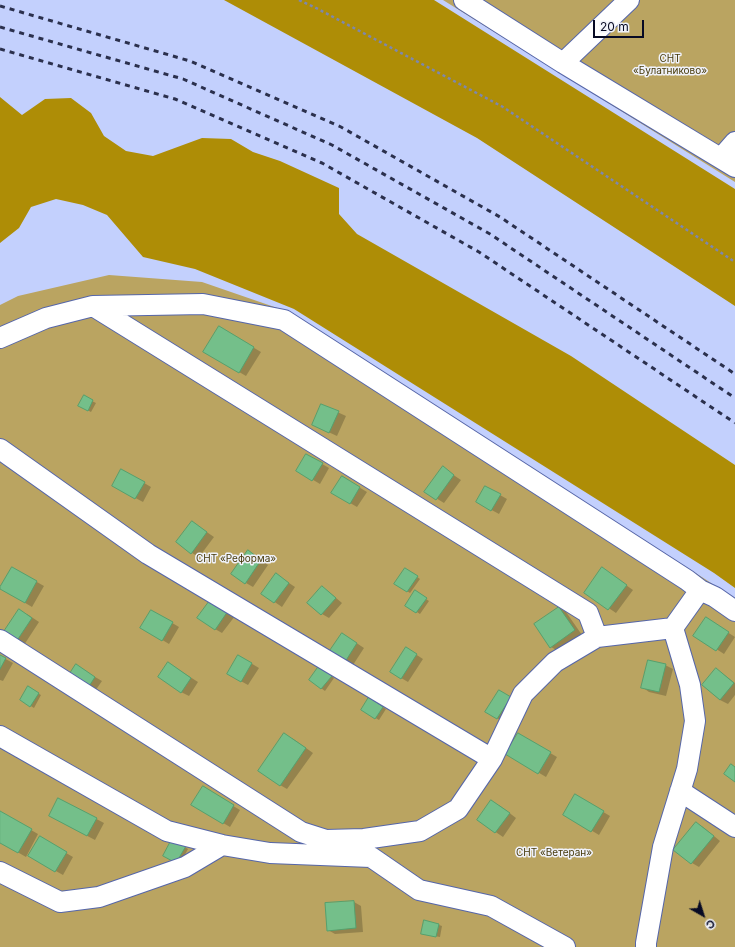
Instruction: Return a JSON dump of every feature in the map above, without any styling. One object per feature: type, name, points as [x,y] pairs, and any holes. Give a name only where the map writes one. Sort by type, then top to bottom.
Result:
[{"type":"street","points":[[464,0],[563,63],[728,162],[735,142]]},
{"type":"street","points":[[563,63],[629,0]]},
{"type":"street","points":[[0,338],[46,318],[93,306],[203,304],[284,320],[687,580],[700,590],[715,597],[735,612]]},
{"type":"street","points":[[93,306],[588,613],[597,637]]},
{"type":"street","points":[[0,450],[148,554],[492,760]]},
{"type":"street","points":[[0,640],[301,832],[326,840],[364,839],[420,832],[458,809],[492,760],[523,694],[555,662],[597,637],[673,628],[700,590]]},
{"type":"street","points":[[646,947],[663,847],[687,769],[695,722],[690,685],[673,628]]},
{"type":"street","points":[[0,736],[167,831],[222,845],[270,853],[371,857],[419,890],[491,906],[565,947]]},
{"type":"street","points":[[680,791],[735,827]]},
{"type":"street","points":[[0,872],[60,902],[99,897],[185,867],[222,845]]},
{"type":"path","points":[[299,0],[318,8],[503,107],[735,262]]},
{"type":"green space","name":"СНТ «Булатниково»","points":[[443,0],[735,0],[735,182]]},
{"type":"green space","name":"СНТ «Реформа»","points":[[109,275],[202,282],[286,311],[708,581],[735,600],[735,947],[0,947],[0,305],[18,296]]},
{"type":"shaded area","points":[[224,0],[434,0],[735,189],[735,306],[477,138]]},
{"type":"shaded area","points":[[0,97],[22,115],[45,99],[71,98],[91,113],[104,136],[126,151],[153,156],[202,138],[231,139],[253,152],[280,161],[339,188],[339,214],[357,234],[571,356],[735,465],[735,588],[714,573],[294,309],[195,269],[143,257],[107,215],[83,205],[56,199],[31,207],[19,228],[0,243]]},
{"type":"building","points":[[219,326],[254,347],[239,373],[203,352]]},
{"type":"building","points":[[84,395],[93,400],[88,411],[78,406]]},
{"type":"building","points":[[321,404],[339,411],[329,433],[312,425]]},
{"type":"building","points":[[306,454],[323,463],[312,481],[296,471]]},
{"type":"building","points":[[443,466],[454,475],[436,500],[424,492]]},
{"type":"building","points":[[121,469],[145,482],[135,499],[112,486]]},
{"type":"building","points":[[342,476],[360,487],[350,504],[331,493]]},
{"type":"building","points":[[485,486],[501,494],[491,511],[476,502]]},
{"type":"building","points":[[192,521],[207,532],[191,554],[176,542]]},
{"type":"building","points":[[248,550],[261,560],[245,584],[231,574]]},
{"type":"building","points":[[12,567],[37,581],[25,603],[0,589]]},
{"type":"building","points":[[602,567],[627,585],[608,610],[584,593]]},
{"type":"building","points":[[405,568],[418,576],[407,592],[394,584]]},
{"type":"building","points":[[276,573],[289,583],[274,603],[261,594]]},
{"type":"building","points":[[322,586],[336,598],[321,615],[307,603]]},
{"type":"building","points":[[415,590],[427,598],[416,613],[405,606]]},
{"type":"building","points":[[211,599],[228,611],[215,630],[197,618]]},
{"type":"building","points":[[559,607],[575,630],[550,648],[534,624]]},
{"type":"building","points":[[19,609],[32,618],[16,642],[3,633]]},
{"type":"building","points":[[151,610],[173,622],[162,641],[140,628]]},
{"type":"building","points":[[706,617],[729,632],[716,651],[693,636]]},
{"type":"building","points":[[342,633],[357,643],[345,662],[329,652]]},
{"type":"building","points":[[406,647],[417,654],[401,679],[390,672]]},
{"type":"building","points":[[0,655],[6,658],[0,669]]},
{"type":"building","points":[[238,655],[252,663],[241,682],[227,674]]},
{"type":"building","points":[[648,660],[666,664],[659,692],[641,688]]},
{"type":"building","points":[[168,662],[191,678],[181,693],[158,677]]},
{"type":"building","points":[[76,664],[95,677],[86,691],[67,678]]},
{"type":"building","points":[[319,666],[332,676],[321,689],[309,680]]},
{"type":"building","points":[[716,668],[734,683],[720,700],[702,685]]},
{"type":"building","points":[[28,686],[39,693],[30,707],[20,700]]},
{"type":"building","points":[[499,690],[511,697],[497,719],[485,712]]},
{"type":"building","points":[[369,697],[383,707],[375,719],[361,710]]},
{"type":"building","points":[[284,733],[306,748],[280,786],[258,771]]},
{"type":"building","points":[[518,733],[551,752],[538,774],[505,754]]},
{"type":"building","points":[[731,764],[735,767],[735,782],[724,774]]},
{"type":"building","points":[[203,786],[234,805],[223,824],[191,805]]},
{"type":"building","points":[[575,794],[604,811],[591,832],[563,815]]},
{"type":"building","points":[[58,798],[97,818],[87,836],[49,816]]},
{"type":"building","points":[[491,800],[510,813],[495,833],[477,820]]},
{"type":"building","points":[[0,811],[32,829],[18,853],[0,843]]},
{"type":"building","points":[[696,822],[714,836],[691,864],[673,850]]},
{"type":"building","points":[[40,836],[67,852],[55,872],[28,856]]},
{"type":"building","points":[[172,839],[186,846],[176,863],[163,856]]},
{"type":"building","points":[[354,901],[356,928],[327,931],[325,903]]},
{"type":"building","points":[[424,920],[439,924],[436,937],[421,934]]},
{"type":"railway","points":[[0,6],[190,61],[341,127],[500,217],[735,374]]},
{"type":"railway","points":[[0,27],[183,79],[332,145],[490,234],[735,398]]},
{"type":"railway","points":[[0,49],[175,99],[322,163],[479,252],[735,423]]},
{"type":"park label","name":"СНТ «Ветеран»","points":[[554,853]]}]
